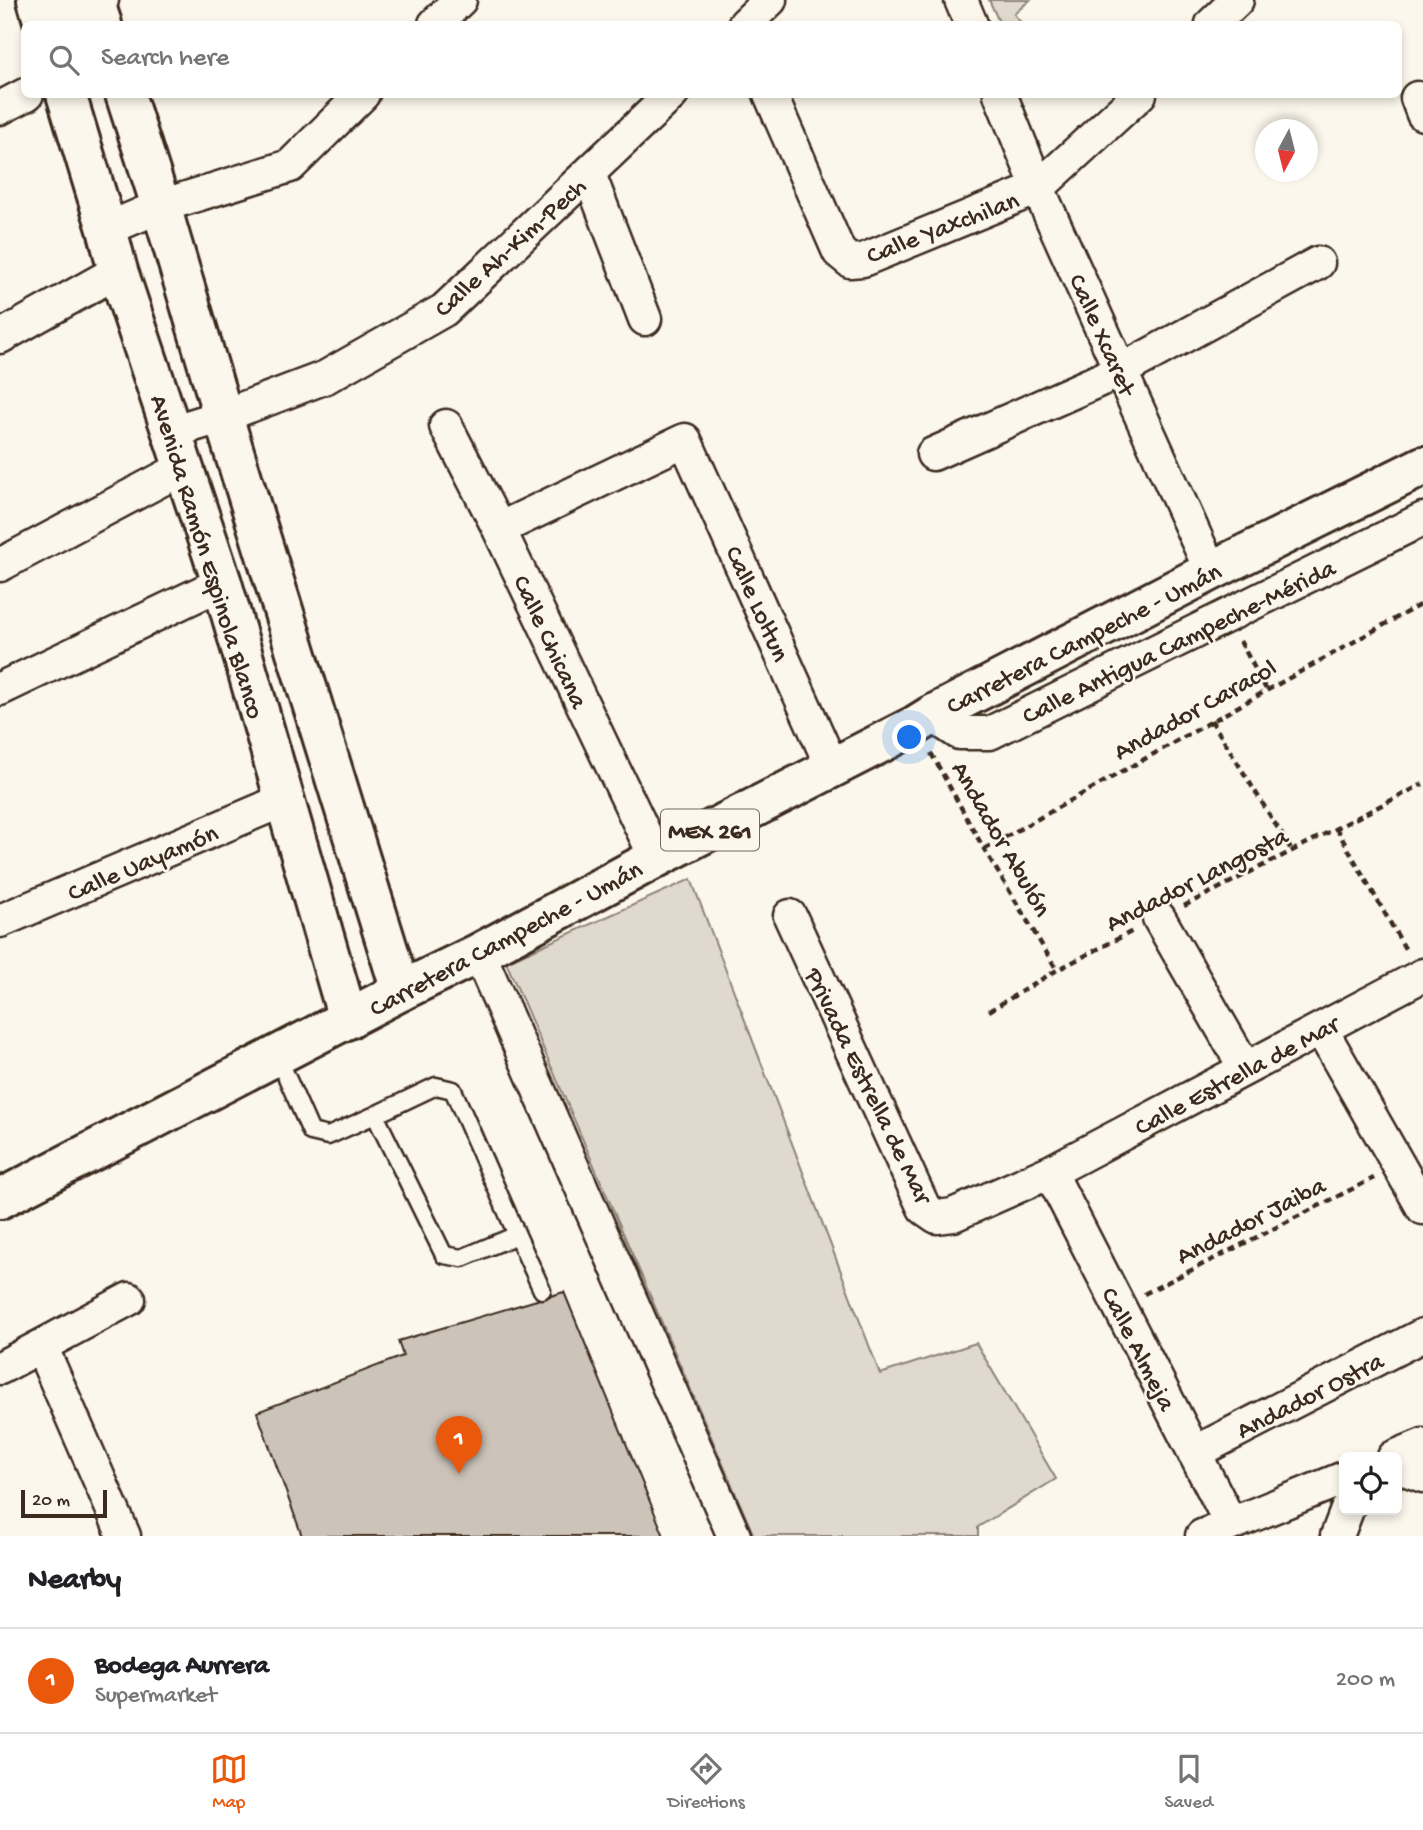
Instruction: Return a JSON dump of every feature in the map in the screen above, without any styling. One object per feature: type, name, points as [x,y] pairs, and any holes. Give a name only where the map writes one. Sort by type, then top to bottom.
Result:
[{"type":"main road","name":"Avenida Ramón Espinola Blanco","points":[[67,98],[117,271],[222,583],[348,1018]]},
{"type":"main road","name":"Avenida Ramón Espinola Blanco","points":[[126,98],[401,991]]},
{"type":"main road","name":"Carretera Campeche - Umán","points":[[0,1199],[348,1018],[480,953],[656,858],[1211,571],[1423,466]]},
{"type":"street","points":[[438,21],[460,0]]},
{"type":"street","points":[[749,21],[771,0]]},
{"type":"street","points":[[961,0],[970,21]]},
{"type":"street","points":[[1215,21],[1237,0]]},
{"type":"street","points":[[41,14],[98,7]]},
{"type":"street","points":[[0,108],[21,97]]},
{"type":"street","points":[[107,229],[161,206],[290,166],[359,98]]},
{"type":"street","name":"Calle Ah-Kim-Pech","points":[[171,432],[223,416],[326,377],[444,310],[669,98]]},
{"type":"street","name":"Calle Yaxchilan","points":[[772,98],[839,252],[850,261],[863,260],[1038,188],[1136,98]]},
{"type":"street","name":"Calle Xcaret","points":[[1002,98],[1038,188],[1211,571]]},
{"type":"street","points":[[589,174],[645,319]]},
{"type":"street","points":[[933,454],[1121,371],[1318,263]]},
{"type":"street","points":[[0,337],[117,271]]},
{"type":"street","name":"Calle Chicana","points":[[446,426],[499,529],[656,858]]},
{"type":"street","name":"Calle Loltun","points":[[499,529],[685,440],[832,767]]},
{"type":"street","points":[[0,565],[183,468]]},
{"type":"street","name":"Calle Antigua Campeche-Mérida","points":[[924,720],[959,733],[990,733],[1423,519]]},
{"type":"street","points":[[0,689],[222,583]]},
{"type":"street","name":"Calle Uayamón","points":[[0,921],[284,800]]},
{"type":"street","name":"Privada Estrella de Mar","points":[[790,916],[924,1208],[937,1217],[953,1215],[1050,1172]]},
{"type":"street","points":[[1159,918],[1245,1068]]},
{"type":"street","points":[[480,953],[734,1536]]},
{"type":"street","name":"Calle Estrella de Mar","points":[[1050,1172],[1422,976]]},
{"type":"street","points":[[1321,1029],[1423,1208]]},
{"type":"street","name":"Calle Almeja","points":[[1050,1172],[1231,1524]]},
{"type":"street","points":[[0,1368],[129,1299]]},
{"type":"street","name":"Andador Ostra","points":[[1194,1453],[1423,1335]]},
{"type":"street","points":[[41,1346],[124,1536]]},
{"type":"street","points":[[1402,1454],[1423,1445]]},
{"type":"street","points":[[1402,1468],[1423,1476]]},
{"type":"street","points":[[1202,1536],[1339,1480]]},
{"type":"street","points":[[1337,1536],[1345,1515]]},
{"type":"lane","points":[[277,1055],[312,1132],[328,1136],[436,1086],[453,1090],[542,1290]]},
{"type":"lane","points":[[375,1115],[444,1255],[462,1258],[517,1235]]},
{"type":"path","name":"Andador Caracol","points":[[984,849],[1423,603]]},
{"type":"path","points":[[1227,617],[1266,689]]},
{"type":"path","name":"Andador Abulón","points":[[924,720],[984,849],[1057,970]]},
{"type":"path","points":[[1211,720],[1292,851]]},
{"type":"path","name":"Andador Langosta","points":[[989,1011],[1057,970],[1423,784]]},
{"type":"path","points":[[1336,828],[1422,976]]},
{"type":"path","name":"Andador Jaiba","points":[[1119,1307],[1399,1166]]},
{"type":"shaded area","points":[[989,0],[1030,0],[1014,14],[1020,21],[999,21]]},
{"type":"shaded area","points":[[691,879],[880,1374],[976,1343],[1056,1479],[978,1527],[978,1536],[754,1536],[506,962]]},
{"type":"building","points":[[564,1292],[664,1536],[302,1536],[257,1412],[403,1356],[398,1341]]},
{"type":"place","name":"Bodega Aurrera","points":[[459,1474]]}]
